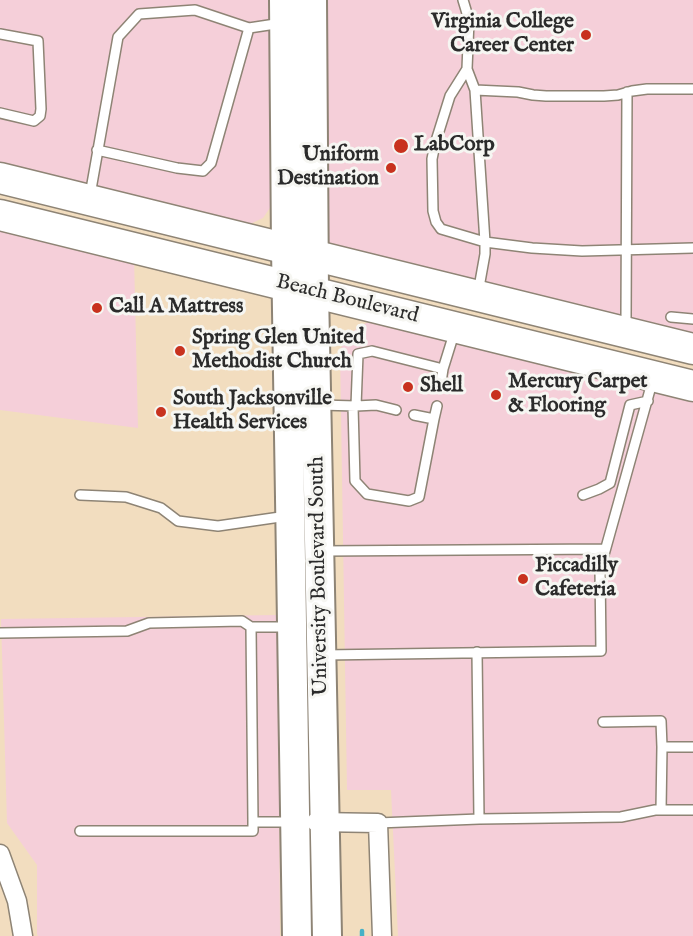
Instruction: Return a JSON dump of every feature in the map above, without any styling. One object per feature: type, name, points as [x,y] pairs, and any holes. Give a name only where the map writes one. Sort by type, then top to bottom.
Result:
[{"type":"highway","name":"Beach Boulevard","points":[[0,178],[693,349]]},
{"type":"highway","name":"Beach Boulevard","points":[[0,215],[453,326],[651,389],[693,386]]},
{"type":"main road","name":"University Boulevard South","points":[[300,252],[312,0]]},
{"type":"main road","name":"University Boulevard South","points":[[285,11],[301,288],[291,516],[297,936]]},
{"type":"main road","name":"University Boulevard South","points":[[301,288],[317,405],[327,936]]},
{"type":"street","points":[[295,822],[378,823],[382,936]]},
{"type":"street","points":[[0,854],[16,901],[23,936]]},
{"type":"lane","points":[[463,0],[469,20],[467,69],[475,90],[485,242],[478,296]]},
{"type":"lane","points":[[89,200],[118,37],[139,14],[195,10],[249,28],[285,11]]},
{"type":"lane","points":[[97,150],[177,168],[203,171],[211,163],[249,28]]},
{"type":"lane","points":[[0,34],[38,41],[41,109],[40,116],[34,121],[0,113]]},
{"type":"lane","points":[[467,69],[450,96],[432,159],[433,211],[441,229],[485,242],[532,248],[582,251],[693,248]]},
{"type":"lane","points":[[475,90],[546,96],[611,96],[646,89],[693,89]]},
{"type":"lane","points":[[624,331],[627,249],[627,93]]},
{"type":"lane","points":[[671,317],[693,319]]},
{"type":"lane","points":[[441,382],[452,340],[453,326]]},
{"type":"lane","points":[[437,406],[418,497],[409,501],[367,494],[355,481],[354,406],[358,354],[372,351],[443,369]]},
{"type":"lane","points":[[583,495],[610,483],[630,405],[651,389]]},
{"type":"lane","points":[[321,655],[602,651],[600,568],[651,389]]},
{"type":"lane","points":[[317,405],[376,405],[396,410]]},
{"type":"lane","points":[[414,415],[434,419]]},
{"type":"lane","points":[[80,495],[126,497],[161,508],[178,521],[218,526],[291,516]]},
{"type":"lane","points":[[320,551],[605,549]]},
{"type":"lane","points":[[0,633],[127,631],[149,623],[242,621],[251,627],[292,627]]},
{"type":"lane","points":[[80,831],[253,831],[251,627]]},
{"type":"lane","points":[[477,652],[479,819]]},
{"type":"lane","points":[[603,722],[661,721],[662,810]]},
{"type":"lane","points":[[662,747],[693,747]]},
{"type":"lane","points":[[378,823],[621,817],[655,810],[693,810]]},
{"type":"lane","points":[[253,822],[295,822]]},
{"type":"shaded area","points":[[0,0],[271,0],[274,202],[263,218],[250,224],[0,166]]},
{"type":"shaded area","points":[[323,0],[693,0],[693,336],[330,246],[325,237]]},
{"type":"shaded area","points":[[0,223],[134,257],[138,428],[0,410]]},
{"type":"shaded area","points":[[375,319],[693,395],[693,936],[398,936],[391,790],[347,790],[340,350],[347,336],[360,326]]},
{"type":"shaded area","points":[[278,615],[280,936],[38,936],[37,865],[7,823],[1,619]]},
{"type":"waterway","points":[[362,931],[362,936]]},
{"type":"place","name":"Virginia College Career Center","points":[[586,35]]},
{"type":"place","name":"LabCorp","points":[[401,146]]},
{"type":"place","name":"Uniform Destination","points":[[391,168]]},
{"type":"place","name":"Call A Mattress","points":[[97,308]]},
{"type":"place","name":"Spring Glen United Methodist Church","points":[[180,351]]},
{"type":"place","name":"Shell","points":[[408,387]]},
{"type":"place","name":"Mercury Carpet & Flooring","points":[[496,395]]},
{"type":"place","name":"South Jacksonville Health Services","points":[[161,412]]},
{"type":"place","name":"Piccadilly Cafeteria","points":[[523,579]]}]
